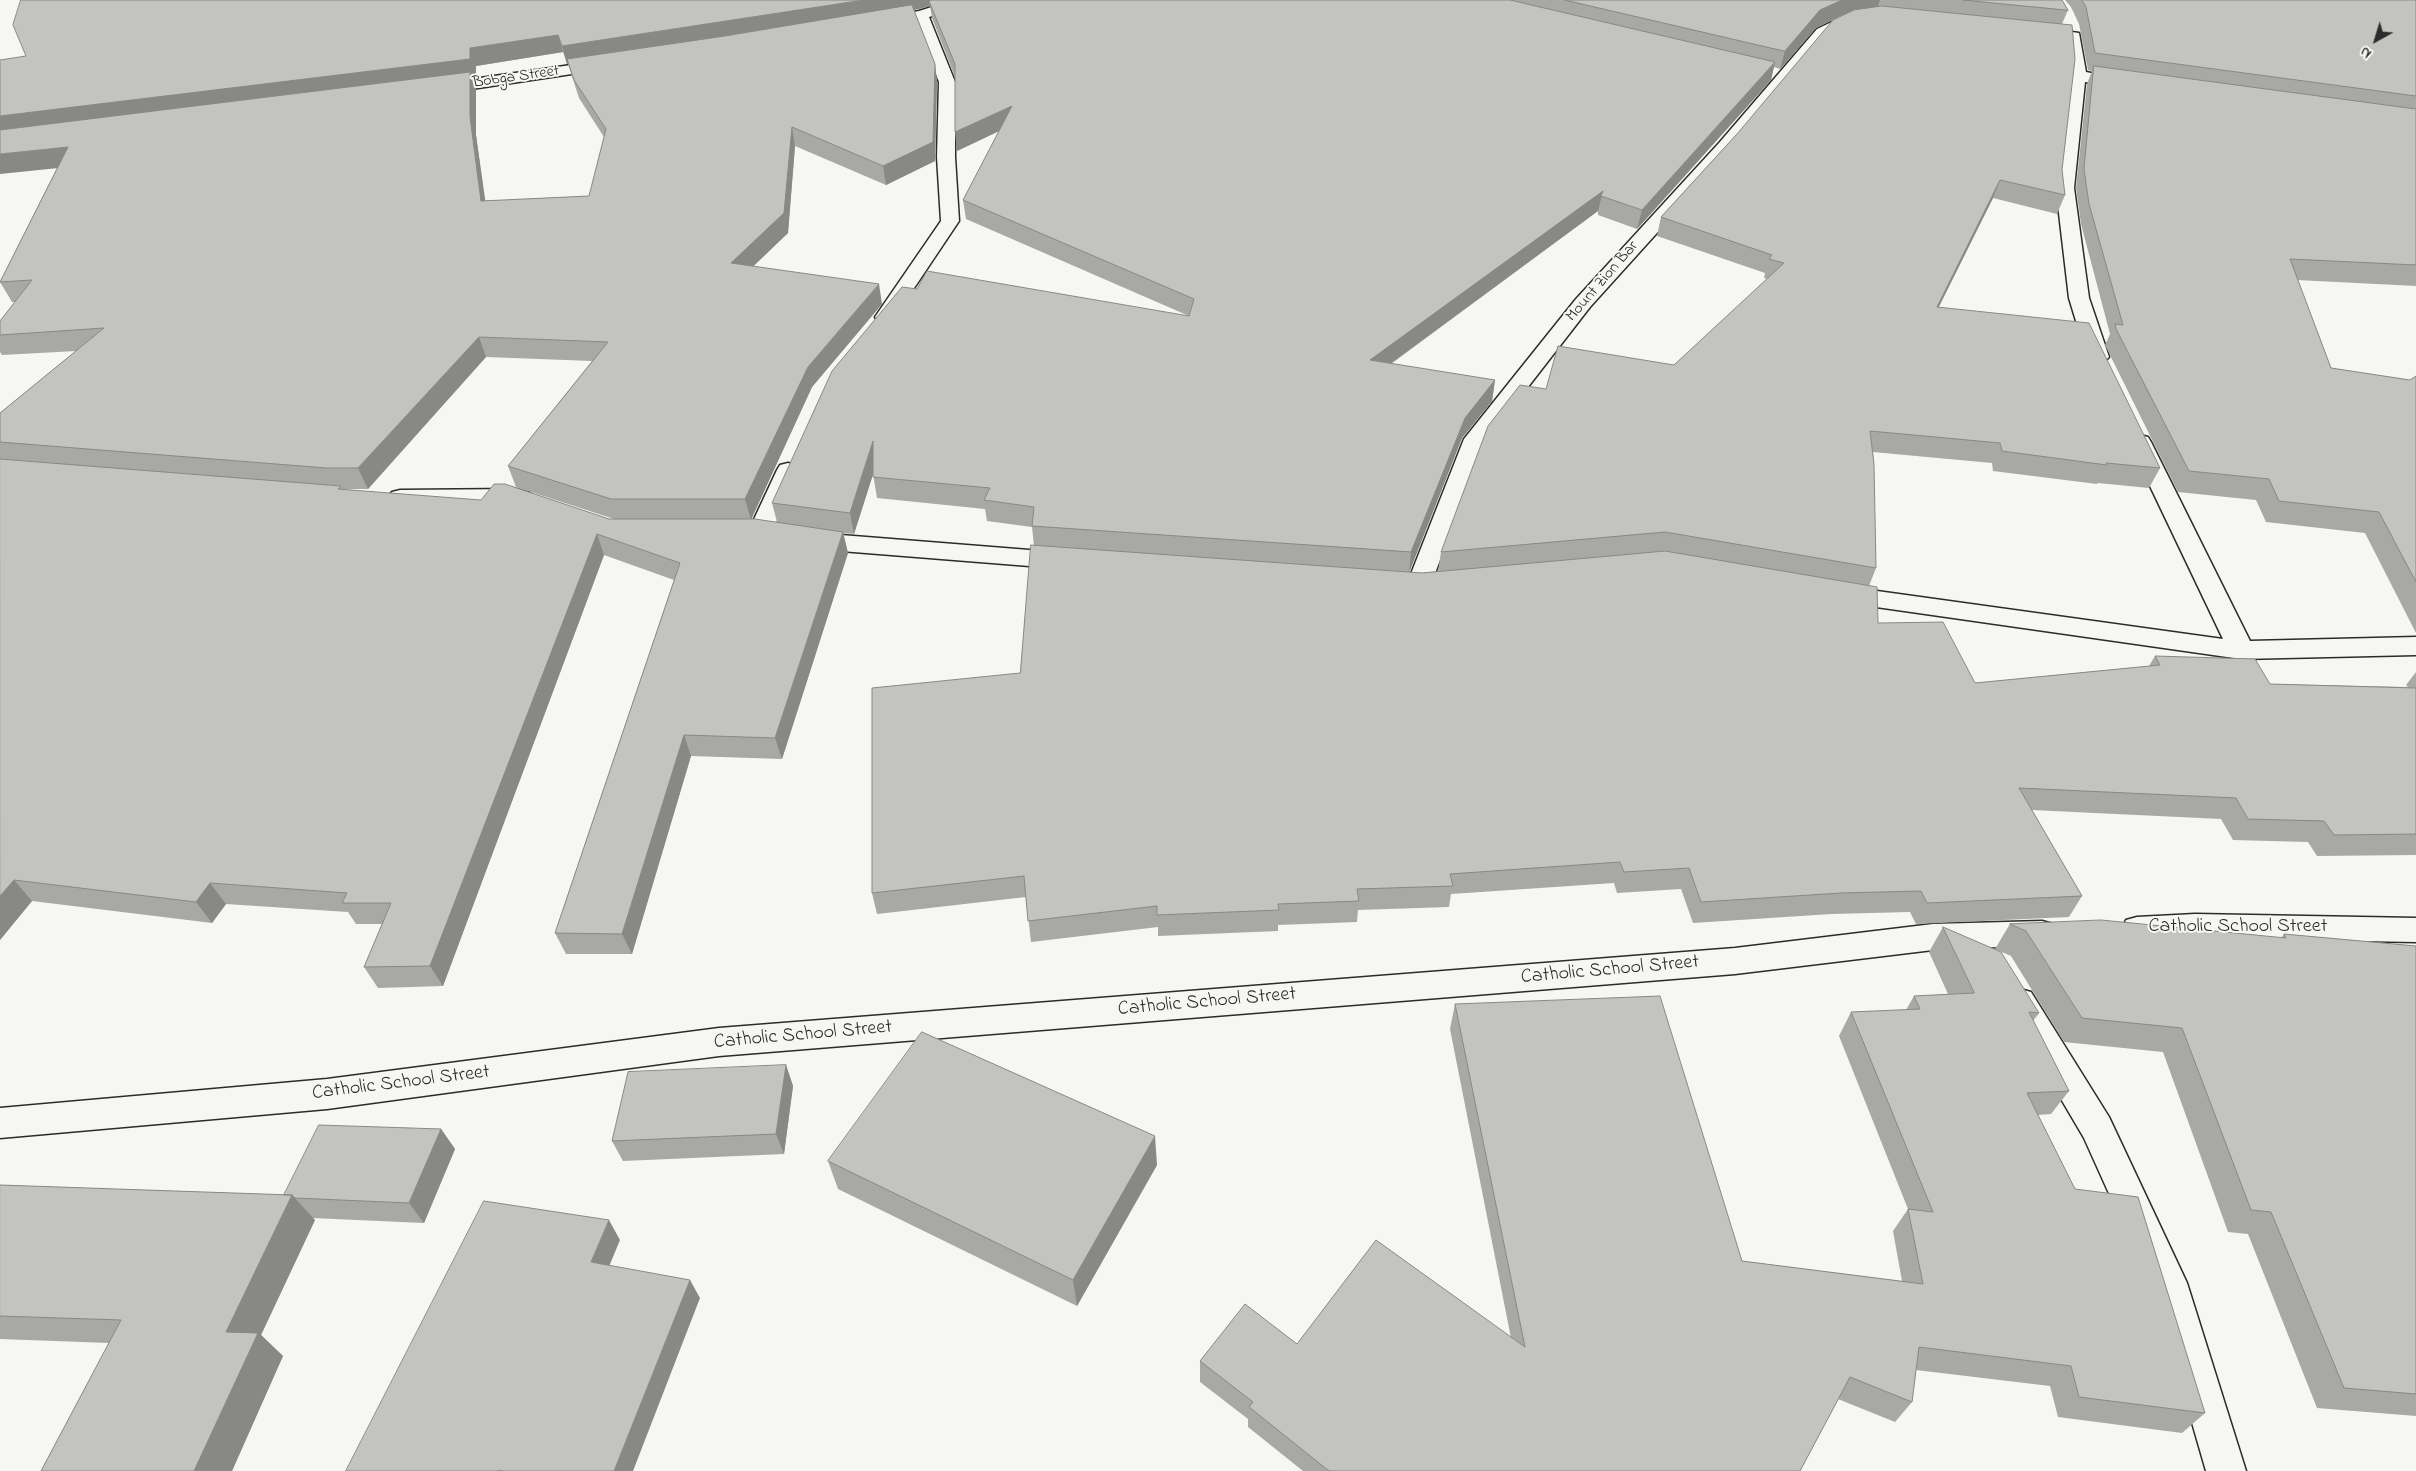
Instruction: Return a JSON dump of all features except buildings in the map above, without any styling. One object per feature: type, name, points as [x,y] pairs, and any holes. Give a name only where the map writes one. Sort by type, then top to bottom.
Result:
[{"type":"street","points":[[863,24],[921,15],[969,0]]},
{"type":"street","points":[[874,331],[892,309],[950,222],[946,157],[947,82],[921,15]]},
{"type":"street","name":"Mount Zion Bar","points":[[1448,582],[1409,584],[1472,444],[1583,303],[1724,147],[1773,74],[1822,32],[1845,21],[1877,16]]},
{"type":"street","points":[[2018,29],[2071,29],[2078,76],[2065,188],[2080,298],[2095,350],[2108,376]]},
{"type":"street","name":"Bobga Street","points":[[418,91],[623,62]]},
{"type":"street","points":[[2078,76],[2115,80]]},
{"type":"street","points":[[2133,429],[2241,650]]},
{"type":"street","points":[[797,450],[751,530],[841,543],[1086,562]]},
{"type":"street","points":[[376,498],[516,496],[543,505]]},
{"type":"street","points":[[1815,589],[2241,650],[2416,646]]},
{"type":"street","name":"Catholic School Street","points":[[2108,930],[2195,926],[2416,930]]},
{"type":"street","name":"Catholic School Street","points":[[0,1123],[327,1094],[719,1042],[1735,961],[1933,937],[2069,932]]},
{"type":"street","points":[[1933,937],[2000,970],[2097,1128],[2174,1296],[2226,1471]]}]
